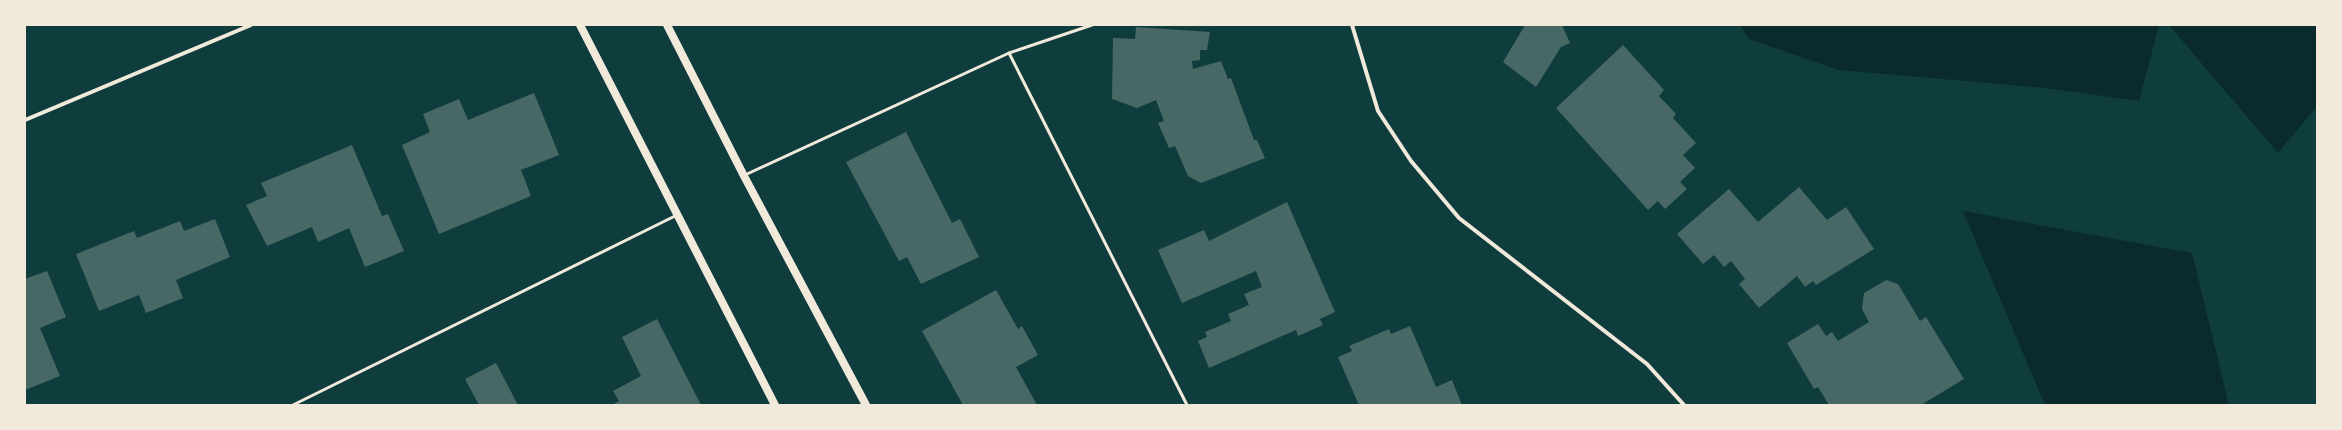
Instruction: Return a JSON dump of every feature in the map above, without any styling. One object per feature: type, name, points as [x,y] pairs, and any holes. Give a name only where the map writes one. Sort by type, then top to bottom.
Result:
[{"type":"main road","points":[[580,25],[775,405]]},
{"type":"main road","points":[[667,25],[744,176],[866,405]]},
{"type":"street","points":[[25,120],[251,25]]},
{"type":"street","points":[[1352,25],[1378,111],[1411,161],[1459,218],[1647,364],[1684,405]]},
{"type":"lane","points":[[744,176],[1009,53],[1092,25]]},
{"type":"lane","points":[[1009,53],[1187,405]]},
{"type":"lane","points":[[293,405],[677,215]]},
{"type":"water","points":[[1740,25],[2159,25],[2139,101],[2045,88],[1839,70],[1749,39]]},
{"type":"water","points":[[2169,25],[2317,25],[2317,106],[2278,153]]},
{"type":"water","points":[[1963,211],[2192,253],[2229,405],[2045,405]]},
{"type":"building","points":[[1525,25],[1562,25],[1570,43],[1561,47],[1536,87],[1503,62]]},
{"type":"building","points":[[1136,27],[1210,32],[1207,50],[1200,50],[1200,60],[1192,61],[1193,69],[1221,61],[1228,79],[1231,78],[1254,140],[1257,140],[1265,158],[1201,183],[1188,176],[1175,146],[1169,148],[1158,123],[1164,121],[1156,100],[1137,108],[1112,99],[1113,38],[1135,39]]},
{"type":"building","points":[[1623,45],[1664,90],[1659,96],[1676,114],[1673,118],[1696,143],[1683,155],[1695,168],[1680,182],[1687,189],[1665,209],[1658,201],[1648,210],[1556,108]]},
{"type":"building","points":[[534,93],[559,155],[521,170],[531,196],[439,234],[402,145],[430,132],[423,114],[459,99],[468,120]]},
{"type":"building","points":[[906,132],[952,223],[960,219],[979,257],[921,284],[907,257],[899,261],[846,162]]},
{"type":"building","points":[[352,145],[382,216],[388,214],[404,251],[365,267],[349,228],[318,242],[312,227],[267,246],[246,205],[267,196],[261,183]]},
{"type":"building","points":[[1799,187],[1827,220],[1846,207],[1874,249],[1816,285],[1813,281],[1805,287],[1797,276],[1759,308],[1739,284],[1745,279],[1731,261],[1724,267],[1714,255],[1703,264],[1677,234],[1729,189],[1758,222]]},
{"type":"building","points":[[1287,202],[1335,312],[1320,319],[1323,325],[1298,336],[1296,330],[1209,368],[1198,341],[1207,337],[1205,332],[1231,321],[1228,314],[1249,305],[1244,294],[1262,287],[1256,271],[1182,303],[1158,250],[1204,230],[1209,241]]},
{"type":"building","points":[[215,219],[230,257],[176,280],[183,298],[146,313],[139,295],[99,311],[76,254],[134,231],[137,238],[180,221],[184,231]]},
{"type":"building","points":[[47,271],[66,317],[40,328],[60,376],[25,390],[25,279]]},
{"type":"building","points":[[1886,280],[1898,284],[1920,321],[1926,317],[1964,379],[1921,405],[1829,405],[1818,387],[1814,389],[1787,343],[1818,324],[1826,336],[1832,332],[1838,341],[1869,322],[1862,309],[1864,293]]},
{"type":"building","points":[[996,290],[1018,329],[1022,326],[1038,355],[1016,367],[1037,405],[963,405],[922,331]]},
{"type":"building","points":[[657,319],[701,405],[612,405],[619,401],[613,391],[641,376],[622,337]]},
{"type":"building","points":[[1410,326],[1436,387],[1452,380],[1462,405],[1359,405],[1338,357],[1352,351],[1349,346],[1389,329],[1391,334]]},
{"type":"building","points":[[496,363],[518,405],[479,405],[465,379]]}]
